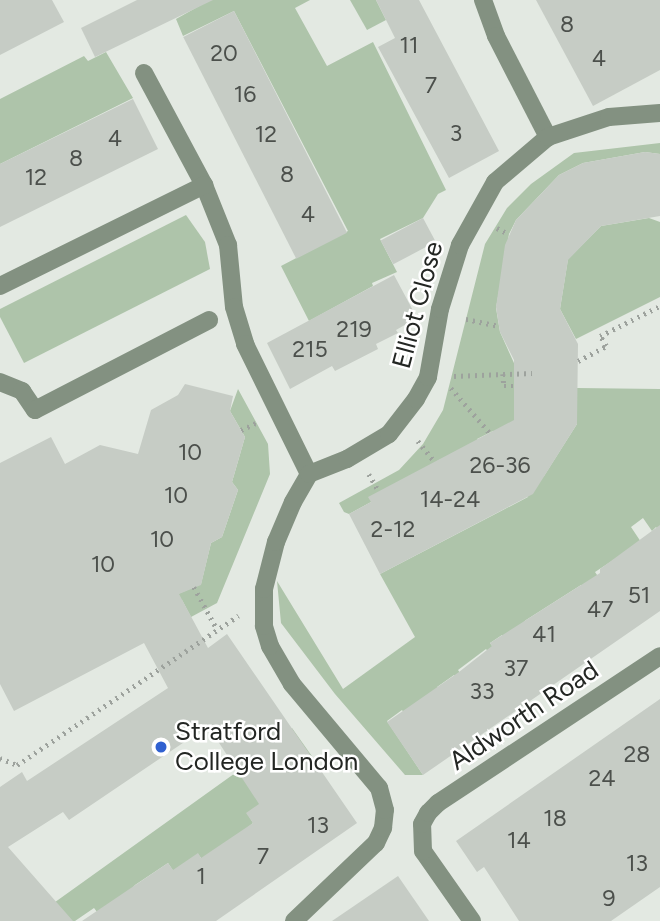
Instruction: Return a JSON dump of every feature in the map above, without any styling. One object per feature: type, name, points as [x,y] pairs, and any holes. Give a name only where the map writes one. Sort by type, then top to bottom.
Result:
[{"type":"street","points":[[483,0],[496,36],[548,137]]},
{"type":"street","points":[[144,73],[204,185],[228,245],[234,307],[245,344],[309,474],[276,542],[263,601],[264,626],[282,670],[379,788],[384,820],[380,836],[368,852],[293,921]]},
{"type":"street","name":"Elliot Close","points":[[309,474],[347,459],[389,434],[435,377],[439,313],[460,245],[489,192],[502,175],[548,137],[609,117],[660,113]]},
{"type":"street","points":[[0,286],[204,185]]},
{"type":"street","points":[[0,382],[22,391],[35,410],[209,320]]},
{"type":"street","name":"Aldworth Road","points":[[472,921],[423,851],[422,824],[438,803],[660,656]]},
{"type":"path","points":[[578,362],[606,346],[600,336],[660,306]]},
{"type":"path","points":[[439,313],[499,326]]},
{"type":"path","points":[[435,377],[532,373]]},
{"type":"path","points":[[503,374],[504,386],[514,386]]},
{"type":"path","points":[[435,377],[490,432]]},
{"type":"path","points":[[194,587],[216,629]]},
{"type":"path","points":[[0,758],[18,765],[216,629],[263,601]]},
{"type":"green space","points":[[210,0],[310,0],[295,8],[327,66],[373,42],[446,190],[438,194],[423,218],[380,239],[397,272],[372,283],[373,286],[309,321],[281,266],[348,231],[234,11],[183,36],[176,19]]},
{"type":"green space","points":[[350,0],[376,0],[386,20],[367,30]]},
{"type":"green space","points":[[106,52],[133,98],[0,164],[0,99],[84,56],[88,61]]},
{"type":"green space","points":[[660,143],[660,154],[645,152],[583,163],[559,175],[516,220],[509,234],[496,308],[500,332],[531,401],[512,441],[493,431],[477,439],[480,444],[439,460],[349,514],[344,512],[339,503],[399,470],[423,444],[443,410],[485,244],[507,208],[531,184],[574,153]]},
{"type":"green space","points":[[186,215],[205,242],[210,269],[24,363],[0,317],[0,309]]},
{"type":"green space","points":[[649,218],[660,222],[660,297],[576,339],[560,309],[568,259],[601,226]]},
{"type":"green space","points":[[577,388],[660,389],[660,532],[656,527],[652,531],[643,518],[631,527],[641,542],[595,572],[614,600],[581,585],[526,620],[505,639],[502,635],[490,643],[510,672],[505,675],[486,649],[458,670],[476,696],[454,675],[437,687],[444,698],[409,721],[402,710],[387,721],[423,775],[405,775],[335,694],[281,623],[277,581],[343,689],[415,637],[380,574],[528,497],[523,487],[544,476],[577,424]]},
{"type":"green space","points":[[238,389],[268,444],[270,474],[217,603],[191,617],[182,600],[171,597],[201,584],[211,543],[222,537],[238,490],[232,482],[245,437],[230,411]]},
{"type":"green space","points":[[292,728],[321,769],[247,813],[253,823],[205,863],[198,854],[188,893],[168,863],[135,885],[104,921],[94,908],[75,921],[64,921],[51,905],[238,771],[235,766]]},
{"type":"building","points":[[0,0],[52,0],[64,22],[0,55]]},
{"type":"building","points":[[137,0],[213,0],[95,57],[81,28]]},
{"type":"building","points":[[376,0],[419,0],[499,151],[449,178],[378,47],[395,38]]},
{"type":"building","points":[[536,0],[660,0],[660,70],[593,106]]},
{"type":"building","points":[[234,11],[347,233],[296,259],[183,37]]},
{"type":"building","points":[[133,99],[158,149],[0,227],[0,164]]},
{"type":"building","points":[[645,152],[660,154],[660,216],[601,226],[568,260],[560,309],[578,344],[577,424],[533,494],[380,574],[349,514],[371,502],[368,497],[514,420],[514,360],[500,332],[496,307],[505,245],[516,220],[559,175],[583,163]]},
{"type":"building","points":[[423,218],[436,242],[393,264],[381,241]]},
{"type":"building","points":[[394,275],[417,318],[396,330],[398,333],[376,344],[378,349],[335,371],[332,366],[290,389],[267,343]]},
{"type":"building","points":[[185,384],[233,396],[230,411],[245,437],[232,482],[238,490],[222,537],[211,543],[201,585],[179,594],[208,648],[227,634],[357,823],[216,921],[82,921],[168,863],[173,870],[198,853],[201,858],[253,823],[246,813],[259,804],[208,726],[69,820],[63,812],[8,847],[73,921],[0,921],[0,787],[22,772],[27,781],[168,688],[144,643],[14,711],[0,684],[0,463],[51,437],[65,464],[100,445],[138,454],[151,410],[178,395]]},
{"type":"building","points":[[660,525],[660,611],[423,775],[387,722],[459,672],[492,646],[490,643],[600,573],[600,569]]},
{"type":"building","points":[[660,699],[660,887],[611,921],[519,921],[484,867],[477,872],[456,841]]},
{"type":"building","points":[[398,876],[429,921],[332,921]]},
{"type":"place","name":"Stratford College London","points":[[161,747]]}]
